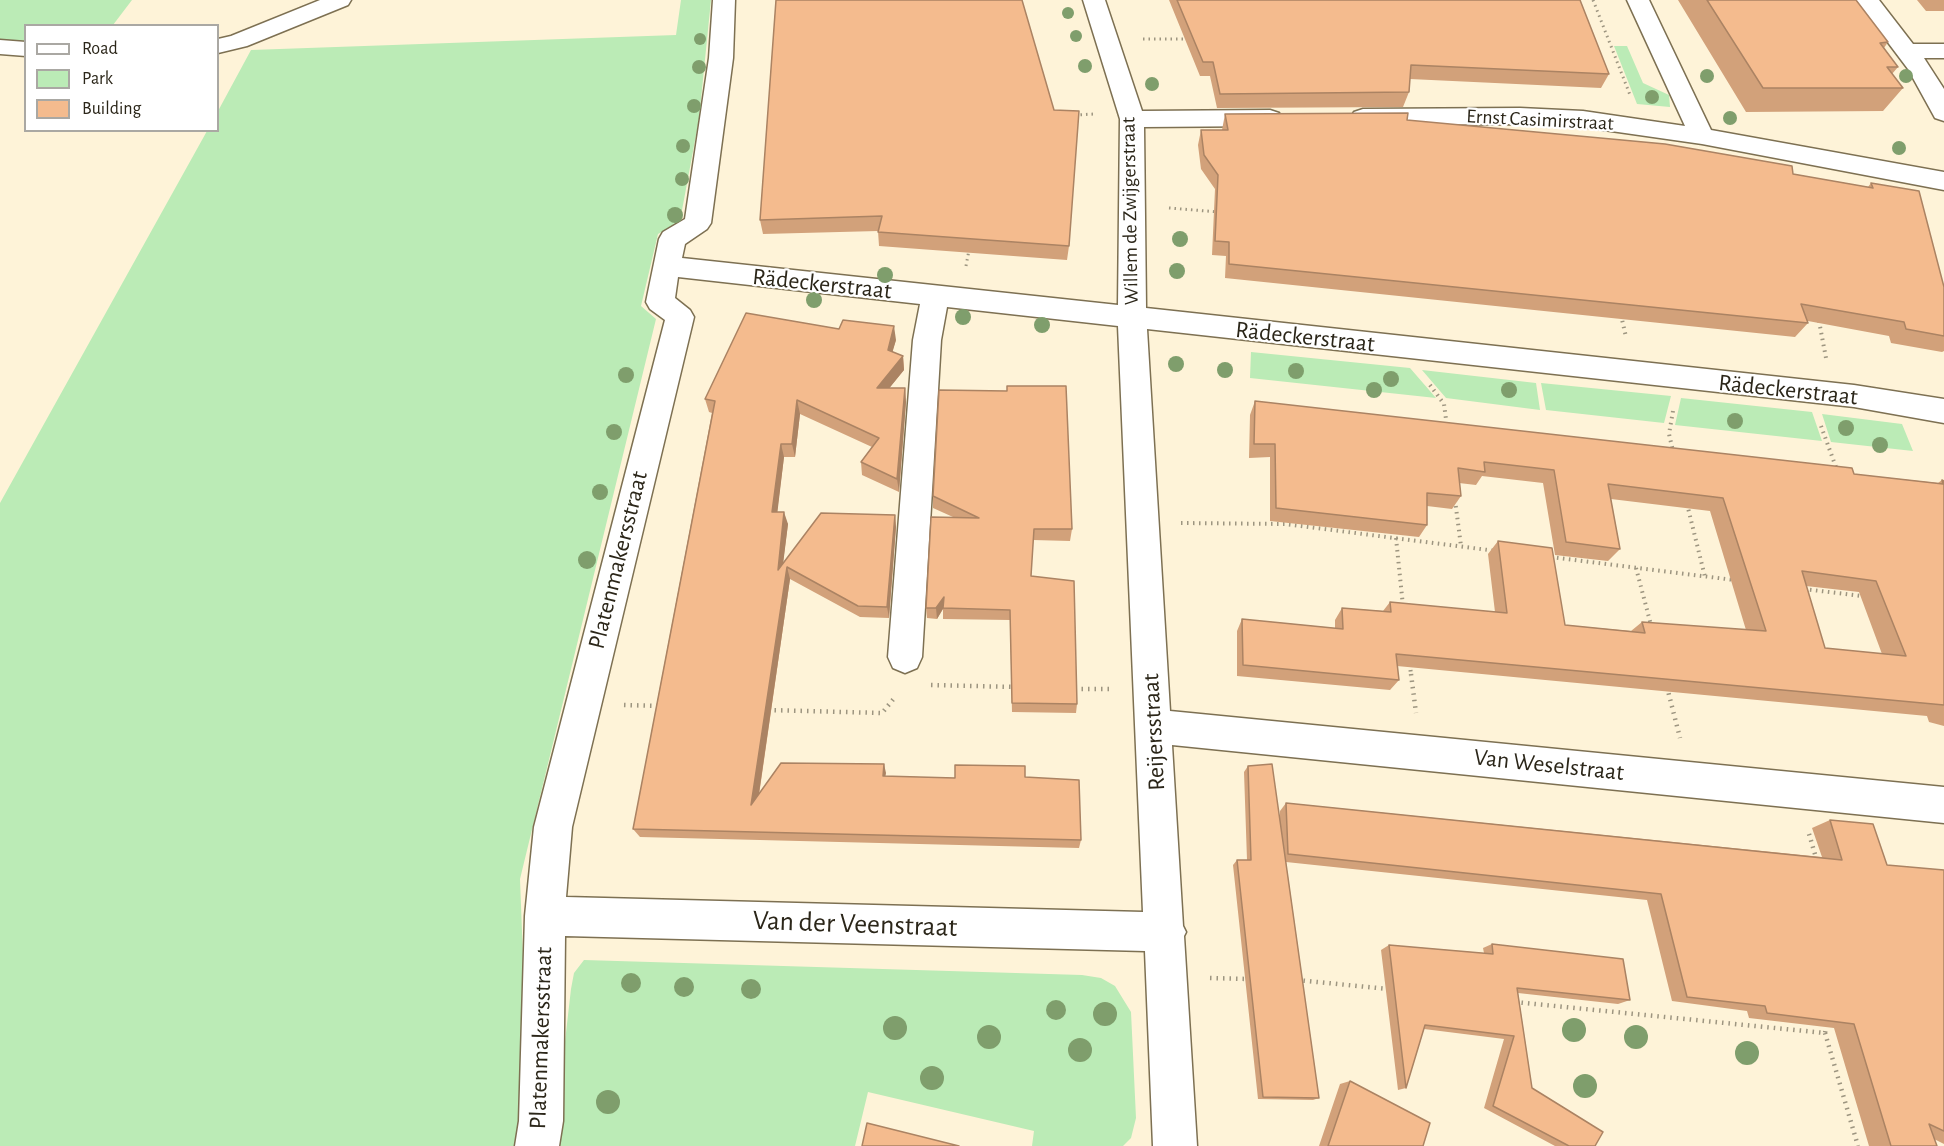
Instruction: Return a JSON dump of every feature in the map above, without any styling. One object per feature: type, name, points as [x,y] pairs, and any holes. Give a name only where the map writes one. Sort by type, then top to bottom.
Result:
[{"type":"street","points":[[219,46],[239,41],[340,0]]},
{"type":"street","name":"Platenmakersstraat","points":[[537,1146],[541,1121],[545,916],[553,827],[680,317],[660,302],[672,239],[698,223],[721,58],[724,0]]},
{"type":"street","name":"Willem de Zwijgerstraat","points":[[1094,0],[1131,115],[1132,318]]},
{"type":"street","points":[[1638,0],[1702,136]]},
{"type":"street","points":[[1867,0],[1930,84],[1944,113]]},
{"type":"street","points":[[0,47],[24,49]]},
{"type":"street","points":[[1907,51],[1944,51]]},
{"type":"street","points":[[1131,115],[1296,118]]},
{"type":"street","name":"Ernst Casimirstraat","points":[[1343,117],[1551,117],[1702,136],[1944,181]]},
{"type":"street","name":"Rädeckerstraat","points":[[666,266],[1635,372],[1820,393],[1944,411]]},
{"type":"street","points":[[905,671],[927,340],[948,298]]},
{"type":"street","name":"Reijersstraat","points":[[1132,318],[1166,932],[1175,1146]]},
{"type":"street","name":"Van Weselstraat","points":[[1154,726],[1944,806]]},
{"type":"street","name":"Van der Veenstraat","points":[[545,916],[1166,932]]},
{"type":"path","points":[[1593,0],[1642,127]]},
{"type":"path","points":[[1106,39],[1189,39]]},
{"type":"path","points":[[1071,116],[1131,115]]},
{"type":"path","points":[[1132,205],[1226,213]]},
{"type":"path","points":[[948,298],[970,240]]},
{"type":"path","points":[[1619,307],[1635,372]]},
{"type":"path","points":[[1818,315],[1820,393],[1840,478]]},
{"type":"path","points":[[1400,347],[1444,404],[1447,428]]},
{"type":"path","points":[[1675,456],[1669,434],[1678,377]]},
{"type":"path","points":[[1455,499],[1461,546]]},
{"type":"path","points":[[1686,500],[1705,576]]},
{"type":"path","points":[[1143,522],[1285,524],[1508,552]]},
{"type":"path","points":[[1395,538],[1404,609]]},
{"type":"path","points":[[1543,556],[1740,581]]},
{"type":"path","points":[[1636,568],[1653,635]]},
{"type":"path","points":[[1800,588],[1871,597]]},
{"type":"path","points":[[1409,657],[1420,752]]},
{"type":"path","points":[[767,710],[882,713],[905,671],[1022,687]]},
{"type":"path","points":[[1665,679],[1690,780]]},
{"type":"path","points":[[1070,688],[1152,690]]},
{"type":"path","points":[[582,704],[663,706]]},
{"type":"path","points":[[1795,790],[1820,870]]},
{"type":"path","points":[[1168,977],[1251,979]]},
{"type":"path","points":[[1287,980],[1392,989]]},
{"type":"path","points":[[1509,1001],[1825,1033]]},
{"type":"path","points":[[1827,1022],[1825,1033],[1858,1146]]},
{"type":"green space","points":[[0,0],[132,0],[114,24],[24,24],[24,43],[0,41]]},
{"type":"green space","points":[[681,0],[711,0],[699,119],[680,221],[658,234],[641,306],[656,319],[520,879],[528,1089],[520,1146],[0,1146],[0,503],[206,132],[219,132],[219,109],[251,50],[676,35]]},
{"type":"green space","points":[[1614,46],[1627,46],[1643,83],[1669,95],[1670,107],[1637,104]]},
{"type":"green space","points":[[1251,352],[1410,368],[1436,398],[1250,378]]},
{"type":"green space","points":[[1422,370],[1536,383],[1540,410],[1446,398]]},
{"type":"green space","points":[[1541,383],[1671,396],[1664,423],[1546,410]]},
{"type":"green space","points":[[1681,398],[1812,412],[1822,441],[1675,425]]},
{"type":"green space","points":[[1822,414],[1902,424],[1913,451],[1831,442]]},
{"type":"green space","points":[[584,960],[1082,975],[1101,978],[1115,986],[1131,1012],[1136,1118],[1131,1138],[1123,1146],[1032,1146],[1034,1131],[868,1092],[855,1146],[553,1146],[571,989],[574,973]]},
{"type":"building","points":[[776,0],[1022,0],[1054,110],[1079,111],[1069,246],[878,232],[882,216],[760,220]]},
{"type":"building","points":[[1177,0],[1580,0],[1609,74],[1411,65],[1409,92],[1220,94],[1213,62],[1203,62]]},
{"type":"building","points":[[1707,0],[1856,0],[1888,42],[1880,43],[1898,67],[1887,67],[1903,88],[1763,88]]},
{"type":"building","points":[[1408,113],[1407,120],[1665,144],[1792,166],[1793,174],[1873,188],[1871,183],[1919,191],[1944,287],[1944,336],[1906,329],[1904,322],[1801,304],[1808,323],[1229,264],[1229,242],[1215,241],[1218,175],[1204,155],[1201,130],[1228,130],[1225,114]]},
{"type":"building","points":[[746,313],[839,329],[843,320],[894,326],[888,350],[903,356],[877,388],[905,388],[897,479],[861,462],[879,438],[797,400],[792,444],[781,444],[772,512],[784,512],[778,570],[821,513],[895,515],[887,607],[858,606],[787,567],[751,805],[781,763],[884,764],[883,776],[955,778],[955,765],[1025,766],[1025,777],[1079,780],[1081,840],[633,829],[715,401],[705,399]]},
{"type":"building","points":[[1007,386],[1066,386],[1072,529],[1034,529],[1031,576],[1074,581],[1077,704],[1012,703],[1010,610],[943,608],[944,597],[936,608],[926,608],[931,517],[979,518],[933,496],[939,390],[1007,391]]},
{"type":"building","points":[[1255,401],[1852,468],[1854,474],[1943,484],[1942,480],[1944,481],[1944,705],[1396,654],[1399,680],[1243,665],[1242,619],[1343,629],[1342,608],[1391,612],[1390,602],[1507,613],[1498,541],[1552,548],[1565,625],[1645,633],[1642,622],[1766,631],[1723,498],[1608,484],[1620,549],[1566,542],[1554,470],[1484,462],[1485,472],[1458,468],[1461,496],[1427,493],[1427,525],[1276,508],[1275,444],[1254,444]],"holes":[[[1802,571],[1876,581],[1906,656],[1825,648]]]},
{"type":"building","points":[[1272,764],[1319,1098],[1263,1097],[1237,860],[1251,860],[1248,766]]},
{"type":"building","points":[[1286,803],[1842,860],[1830,820],[1873,824],[1887,865],[1944,870],[1944,1131],[1929,1124],[1937,1146],[1891,1146],[1854,1024],[1767,1013],[1765,1006],[1687,997],[1661,894],[1288,854]]},
{"type":"building","points":[[1492,944],[1623,959],[1630,1000],[1517,988],[1532,1088],[1603,1132],[1595,1146],[1569,1146],[1493,1106],[1514,1036],[1425,1025],[1406,1088],[1389,945],[1493,954]]},
{"type":"building","points":[[1350,1081],[1430,1123],[1423,1146],[1328,1146]]},
{"type":"building","points":[[867,1123],[959,1146],[862,1146]]}]
